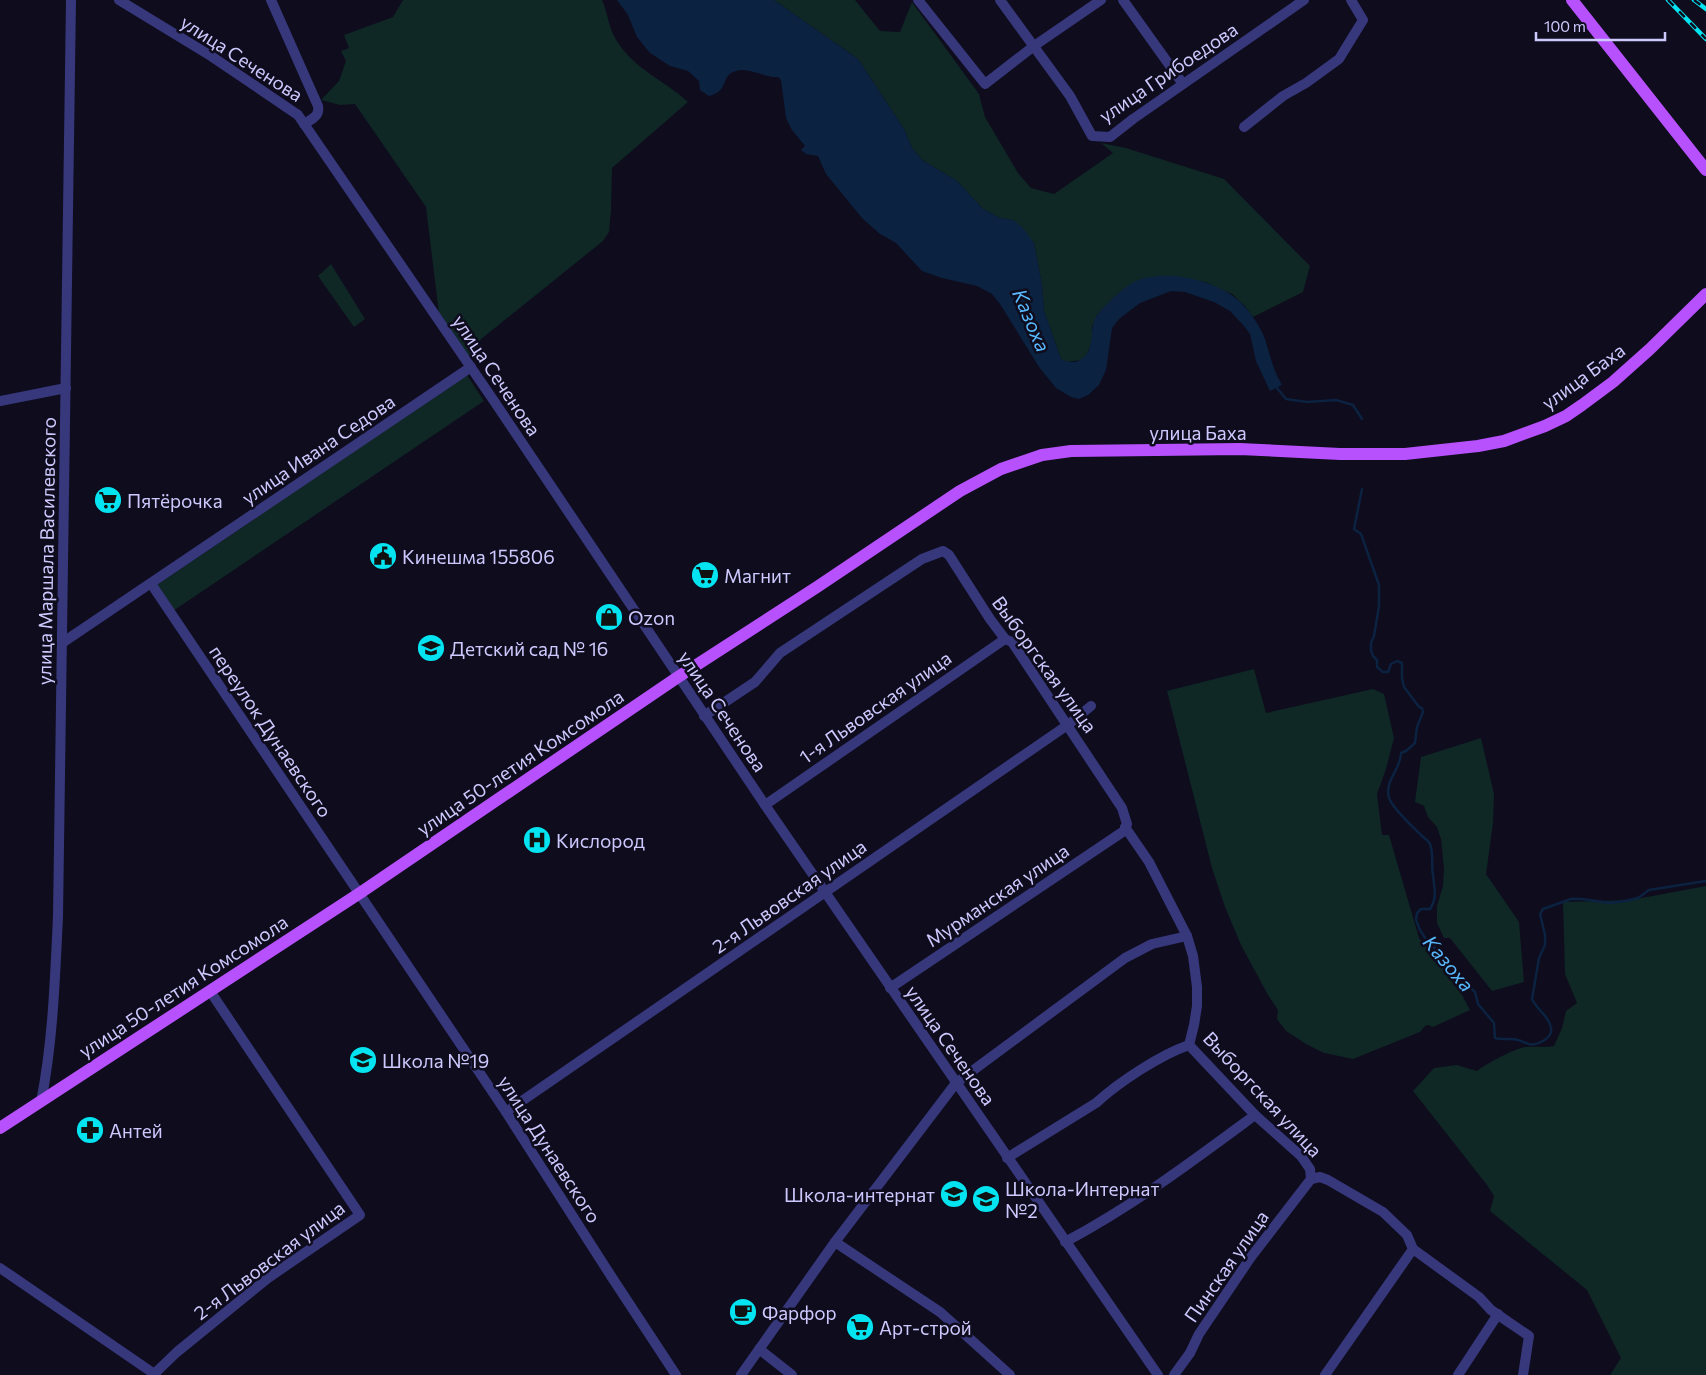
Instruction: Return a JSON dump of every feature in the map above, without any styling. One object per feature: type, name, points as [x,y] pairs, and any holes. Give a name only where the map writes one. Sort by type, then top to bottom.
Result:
[{"type":"main road","points":[[1572,0],[1706,170]]},
{"type":"main road","name":"улица Баха","points":[[1071,452],[1240,449],[1355,454],[1405,454],[1478,446],[1504,441],[1566,416],[1613,382],[1706,294]]},
{"type":"main road","name":"улица 50-летия Комсомола","points":[[0,1128],[360,893],[678,677],[982,478],[1028,459],[1042,455],[1071,452]]},
{"type":"street","name":"улица Маршала Василевского","points":[[40,1102],[51,1042],[57,936],[71,0]]},
{"type":"street","name":"улица Сеченова","points":[[119,0],[211,56],[298,114],[471,367],[764,805],[1158,1375]]},
{"type":"street","points":[[271,0],[318,106],[319,111],[316,117],[304,124]]},
{"type":"street","points":[[919,0],[985,84],[1034,46],[1099,1]]},
{"type":"street","points":[[1000,0],[1034,46]]},
{"type":"street","points":[[1123,0],[1183,84]]},
{"type":"street","name":"улица Грибоедова","points":[[1034,46],[1070,96],[1092,136],[1110,137],[1304,0]]},
{"type":"street","points":[[1244,127],[1283,96],[1306,83],[1339,59],[1363,20],[1351,0]]},
{"type":"street","name":"улица Ивана Седова","points":[[62,643],[471,367]]},
{"type":"street","points":[[0,401],[66,388]]},
{"type":"street","name":"Выборгская улица","points":[[704,716],[754,682],[780,653],[922,559],[942,551],[950,556],[990,619],[1005,639],[1012,642],[1068,724],[1122,808],[1127,824],[1125,829],[1149,862],[1187,936],[1193,956],[1197,987],[1194,1025],[1189,1045],[1256,1115],[1301,1156],[1310,1169],[1311,1179],[1320,1177],[1328,1180],[1383,1212],[1407,1235],[1413,1250],[1479,1298],[1491,1310],[1529,1336],[1523,1375]]},
{"type":"street","name":"переулок Дунаевского","points":[[154,588],[360,893]]},
{"type":"street","name":"1-я Львовская улица","points":[[764,805],[1005,639]]},
{"type":"street","name":"2-я Львовская улица","points":[[506,1112],[825,893],[1091,706]]},
{"type":"street","name":"Мурманская улица","points":[[890,988],[1125,829]]},
{"type":"street","name":"улица Дунаевского","points":[[360,893],[506,1112],[676,1375]]},
{"type":"street","points":[[741,1375],[835,1242],[956,1083],[1125,958],[1152,944],[1187,936]]},
{"type":"street","name":"2-я Львовская улица","points":[[155,1374],[177,1352],[268,1278],[360,1215],[210,991]]},
{"type":"street","points":[[1007,1158],[1096,1103],[1108,1092],[1172,1050],[1189,1045]]},
{"type":"street","points":[[1065,1242],[1088,1230],[1166,1180],[1256,1115]]},
{"type":"street","name":"Пинская улица","points":[[1174,1375],[1251,1257],[1311,1179]]},
{"type":"street","points":[[835,1242],[940,1312],[1010,1375]]},
{"type":"street","points":[[1326,1375],[1413,1250]]},
{"type":"street","points":[[0,1268],[155,1374]]},
{"type":"street","points":[[1458,1375],[1498,1314]]},
{"type":"street","points":[[759,1349],[792,1375]]},
{"type":"green space","points":[[403,0],[602,0],[613,34],[628,55],[647,72],[688,102],[612,168],[609,232],[603,241],[480,340],[481,349],[468,359],[439,314],[426,207],[355,104],[340,105],[321,100],[339,81],[346,61],[341,51],[349,48],[344,35],[393,17]]},
{"type":"green space","points":[[774,0],[855,0],[880,31],[900,32],[912,2],[979,94],[985,117],[1018,173],[1031,188],[1054,194],[1113,153],[1101,143],[1126,148],[1224,179],[1310,266],[1303,292],[1253,317],[1232,294],[1205,282],[1162,276],[1133,283],[1097,315],[1092,327],[1092,342],[1082,360],[1067,362],[1061,359],[1044,311],[1042,285],[1034,243],[1013,220],[1000,218],[983,209],[957,181],[922,160],[912,148],[904,129],[858,59]]},
{"type":"green space","points":[[331,264],[365,319],[354,327],[318,276]]},
{"type":"green space","points":[[467,375],[484,401],[173,611],[157,585]]},
{"type":"green space","points":[[1254,669],[1266,713],[1373,689],[1384,694],[1394,738],[1377,794],[1382,835],[1389,835],[1419,938],[1444,967],[1470,1010],[1433,1027],[1425,1026],[1420,1032],[1353,1059],[1324,1053],[1306,1044],[1286,1031],[1277,1019],[1278,1010],[1241,945],[1225,907],[1212,868],[1167,691]]},
{"type":"green space","points":[[1481,738],[1494,794],[1493,823],[1486,874],[1519,922],[1524,982],[1492,991],[1450,938],[1444,938],[1437,923],[1437,906],[1443,886],[1444,869],[1441,839],[1437,827],[1428,817],[1424,806],[1415,802],[1421,757]]},
{"type":"green space","points":[[1706,886],[1706,1375],[1610,1375],[1621,1358],[1587,1290],[1490,1211],[1494,1196],[1487,1185],[1413,1091],[1434,1068],[1457,1065],[1477,1071],[1487,1064],[1521,1048],[1554,1046],[1562,1028],[1566,1011],[1577,1003],[1565,974],[1563,902],[1631,900]]},
{"type":"water","points":[[617,0],[774,0],[858,59],[904,129],[912,148],[922,160],[957,181],[983,209],[1000,218],[1013,220],[1023,228],[1034,243],[1042,285],[1044,311],[1061,359],[1073,362],[1085,356],[1090,346],[1093,324],[1098,314],[1110,301],[1132,283],[1145,278],[1175,276],[1208,283],[1223,290],[1245,307],[1263,335],[1282,385],[1270,391],[1256,361],[1250,334],[1230,311],[1214,302],[1185,292],[1171,291],[1140,303],[1119,319],[1112,328],[1106,370],[1099,385],[1088,395],[1079,399],[1071,397],[1056,388],[1039,367],[992,294],[977,286],[922,271],[896,243],[880,234],[862,218],[826,174],[818,156],[806,154],[801,150],[805,146],[792,130],[786,118],[781,80],[778,77],[746,70],[736,71],[728,76],[720,91],[709,96],[700,90],[699,81],[688,71],[670,66],[650,53],[637,37],[628,15]]},
{"type":"waterway","name":"Казоха","points":[[1277,388],[1286,399],[1307,402],[1336,400],[1353,405],[1362,419]]},
{"type":"waterway","name":"Казоха","points":[[1362,489],[1354,529],[1361,534],[1379,585],[1379,606],[1371,650],[1377,660],[1377,667],[1383,672],[1388,672],[1391,664],[1397,661],[1402,663],[1404,687],[1419,707],[1422,708],[1423,712],[1417,727],[1415,743],[1401,753],[1388,792],[1391,802],[1428,841],[1431,848],[1434,900],[1430,909],[1421,909],[1417,913],[1416,920],[1427,941],[1475,992],[1478,1004],[1494,1023],[1495,1038],[1515,1039],[1532,1044],[1540,1042],[1550,1035],[1550,1024],[1532,999],[1539,958],[1545,945],[1545,935],[1540,914],[1543,909],[1571,899],[1610,903],[1625,901],[1638,898],[1649,890],[1706,881]]},
{"type":"railway","points":[[1668,0],[1706,39]]},
{"type":"railway","points":[[1694,0],[1706,9]]},
{"type":"place","name":"Пятёрочка","points":[[108,500]]},
{"type":"place","name":"Кинешма 155806","points":[[383,556]]},
{"type":"place","name":"Магнит","points":[[705,575]]},
{"type":"place","name":"Ozon","points":[[609,617]]},
{"type":"place","name":"Детский сад № 16","points":[[431,648]]},
{"type":"place","name":"Кислород","points":[[537,840]]},
{"type":"place","name":"Школа №19","points":[[363,1060]]},
{"type":"place","name":"Антей","points":[[90,1130]]},
{"type":"place","name":"Школа-интернат","points":[[954,1194]]},
{"type":"place","name":"Школа-Интернат №2","points":[[986,1199]]},
{"type":"place","name":"Фарфор","points":[[743,1312]]},
{"type":"place","name":"Арт-строй","points":[[860,1327]]}]
